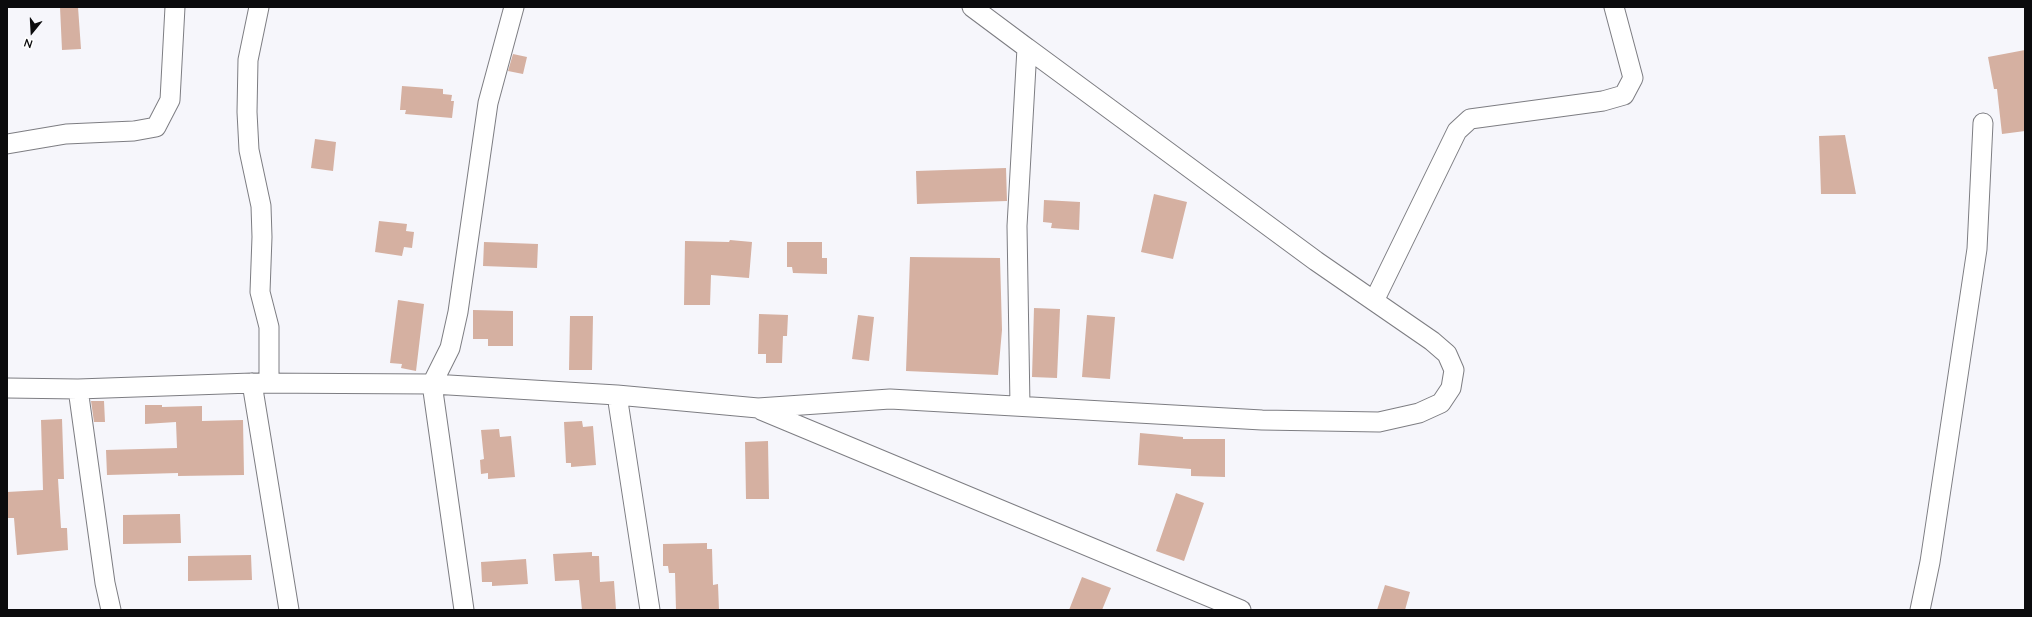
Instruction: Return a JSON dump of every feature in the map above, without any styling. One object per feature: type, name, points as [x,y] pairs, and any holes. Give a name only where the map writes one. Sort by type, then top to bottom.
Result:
[{"type":"street","points":[[7,144],[72,134],[134,131],[156,127],[170,100],[175,7]]},
{"type":"street","points":[[259,7],[254,37],[248,60],[247,112],[249,150],[261,206],[262,237],[260,292],[269,327],[260,383],[289,610]]},
{"type":"street","points":[[464,610],[432,384],[450,348],[458,312],[488,103],[514,7]]},
{"type":"street","points":[[7,388],[78,388],[260,383],[432,384],[617,395],[758,408],[890,399],[1262,420],[1379,422],[1419,413],[1441,403],[1451,388],[1454,370],[1447,354],[1432,341],[1316,261],[972,7]]},
{"type":"street","points":[[1374,301],[1457,131],[1470,119],[1603,101],[1624,95],[1633,78],[1614,7]]},
{"type":"street","points":[[1020,406],[1017,226],[1027,48]]},
{"type":"street","points":[[1920,610],[1930,562],[1977,249],[1983,123]]},
{"type":"street","points":[[78,388],[105,582],[111,610]]},
{"type":"street","points":[[617,395],[650,610]]},
{"type":"street","points":[[758,408],[1241,610]]},
{"type":"building","points":[[60,7],[78,7],[81,49],[62,50]]},
{"type":"building","points":[[2025,50],[2025,131],[2002,134],[1997,89],[1994,89],[1988,57]]},
{"type":"building","points":[[513,54],[527,57],[523,74],[508,71]]},
{"type":"building","points":[[402,86],[443,89],[443,94],[452,95],[451,101],[454,101],[452,118],[405,114],[406,110],[400,110]]},
{"type":"building","points":[[1845,135],[1856,194],[1821,194],[1819,136]]},
{"type":"building","points":[[315,139],[336,142],[333,171],[311,168]]},
{"type":"building","points":[[1006,168],[1007,201],[917,204],[916,171]]},
{"type":"building","points":[[1154,194],[1187,202],[1173,259],[1141,252]]},
{"type":"building","points":[[1044,200],[1080,202],[1079,230],[1051,228],[1052,223],[1043,222]]},
{"type":"building","points":[[379,221],[407,224],[406,231],[414,232],[412,248],[404,247],[402,256],[375,252]]},
{"type":"building","points":[[730,240],[752,242],[749,278],[711,275],[710,305],[684,305],[685,241],[729,242]]},
{"type":"building","points":[[484,242],[538,244],[537,268],[483,266]]},
{"type":"building","points":[[787,242],[822,242],[822,258],[827,258],[827,274],[793,273],[792,267],[787,267]]},
{"type":"building","points":[[910,257],[1000,258],[1002,330],[998,375],[906,371]]},
{"type":"building","points":[[398,300],[424,304],[416,371],[401,368],[402,364],[390,363]]},
{"type":"building","points":[[1034,308],[1060,309],[1057,378],[1032,377]]},
{"type":"building","points":[[473,310],[513,311],[513,346],[488,346],[488,339],[473,339]]},
{"type":"building","points":[[759,314],[788,315],[787,336],[783,336],[782,363],[766,363],[766,354],[758,354]]},
{"type":"building","points":[[858,315],[874,317],[869,361],[852,359]]},
{"type":"building","points":[[1087,315],[1115,317],[1110,379],[1082,377]]},
{"type":"building","points":[[570,316],[593,316],[592,370],[569,370]]},
{"type":"building","points":[[91,401],[104,401],[105,422],[94,422]]},
{"type":"building","points":[[145,405],[162,405],[162,407],[202,406],[202,421],[243,420],[244,475],[178,476],[178,473],[107,475],[106,450],[177,448],[176,422],[145,424]]},
{"type":"building","points":[[62,419],[64,479],[58,479],[61,528],[67,528],[68,550],[17,555],[14,518],[8,518],[7,492],[43,490],[41,420]]},
{"type":"building","points":[[582,421],[583,427],[593,426],[596,465],[571,467],[571,463],[566,463],[564,422]]},
{"type":"building","points":[[499,429],[500,437],[511,436],[515,477],[488,479],[488,473],[481,474],[480,460],[484,459],[481,430]]},
{"type":"building","points":[[1140,433],[1183,437],[1183,439],[1225,439],[1225,477],[1191,476],[1191,469],[1138,465]]},
{"type":"building","points":[[768,441],[769,499],[746,499],[745,442]]},
{"type":"building","points":[[1176,493],[1204,503],[1184,561],[1156,551]]},
{"type":"building","points":[[180,514],[181,543],[123,544],[123,515]]},
{"type":"building","points":[[707,543],[707,549],[712,549],[713,585],[718,584],[719,610],[676,610],[675,573],[669,573],[668,566],[663,566],[663,544]]},
{"type":"building","points":[[592,552],[592,556],[599,556],[600,582],[614,581],[616,610],[582,610],[579,580],[555,581],[553,554]]},
{"type":"building","points":[[251,555],[252,580],[188,581],[188,556]]},
{"type":"building","points":[[526,559],[528,584],[492,586],[492,582],[482,582],[481,562]]},
{"type":"building","points":[[1082,577],[1111,588],[1102,610],[1069,610]]},
{"type":"building","points":[[1385,585],[1410,592],[1405,610],[1377,610]]}]
